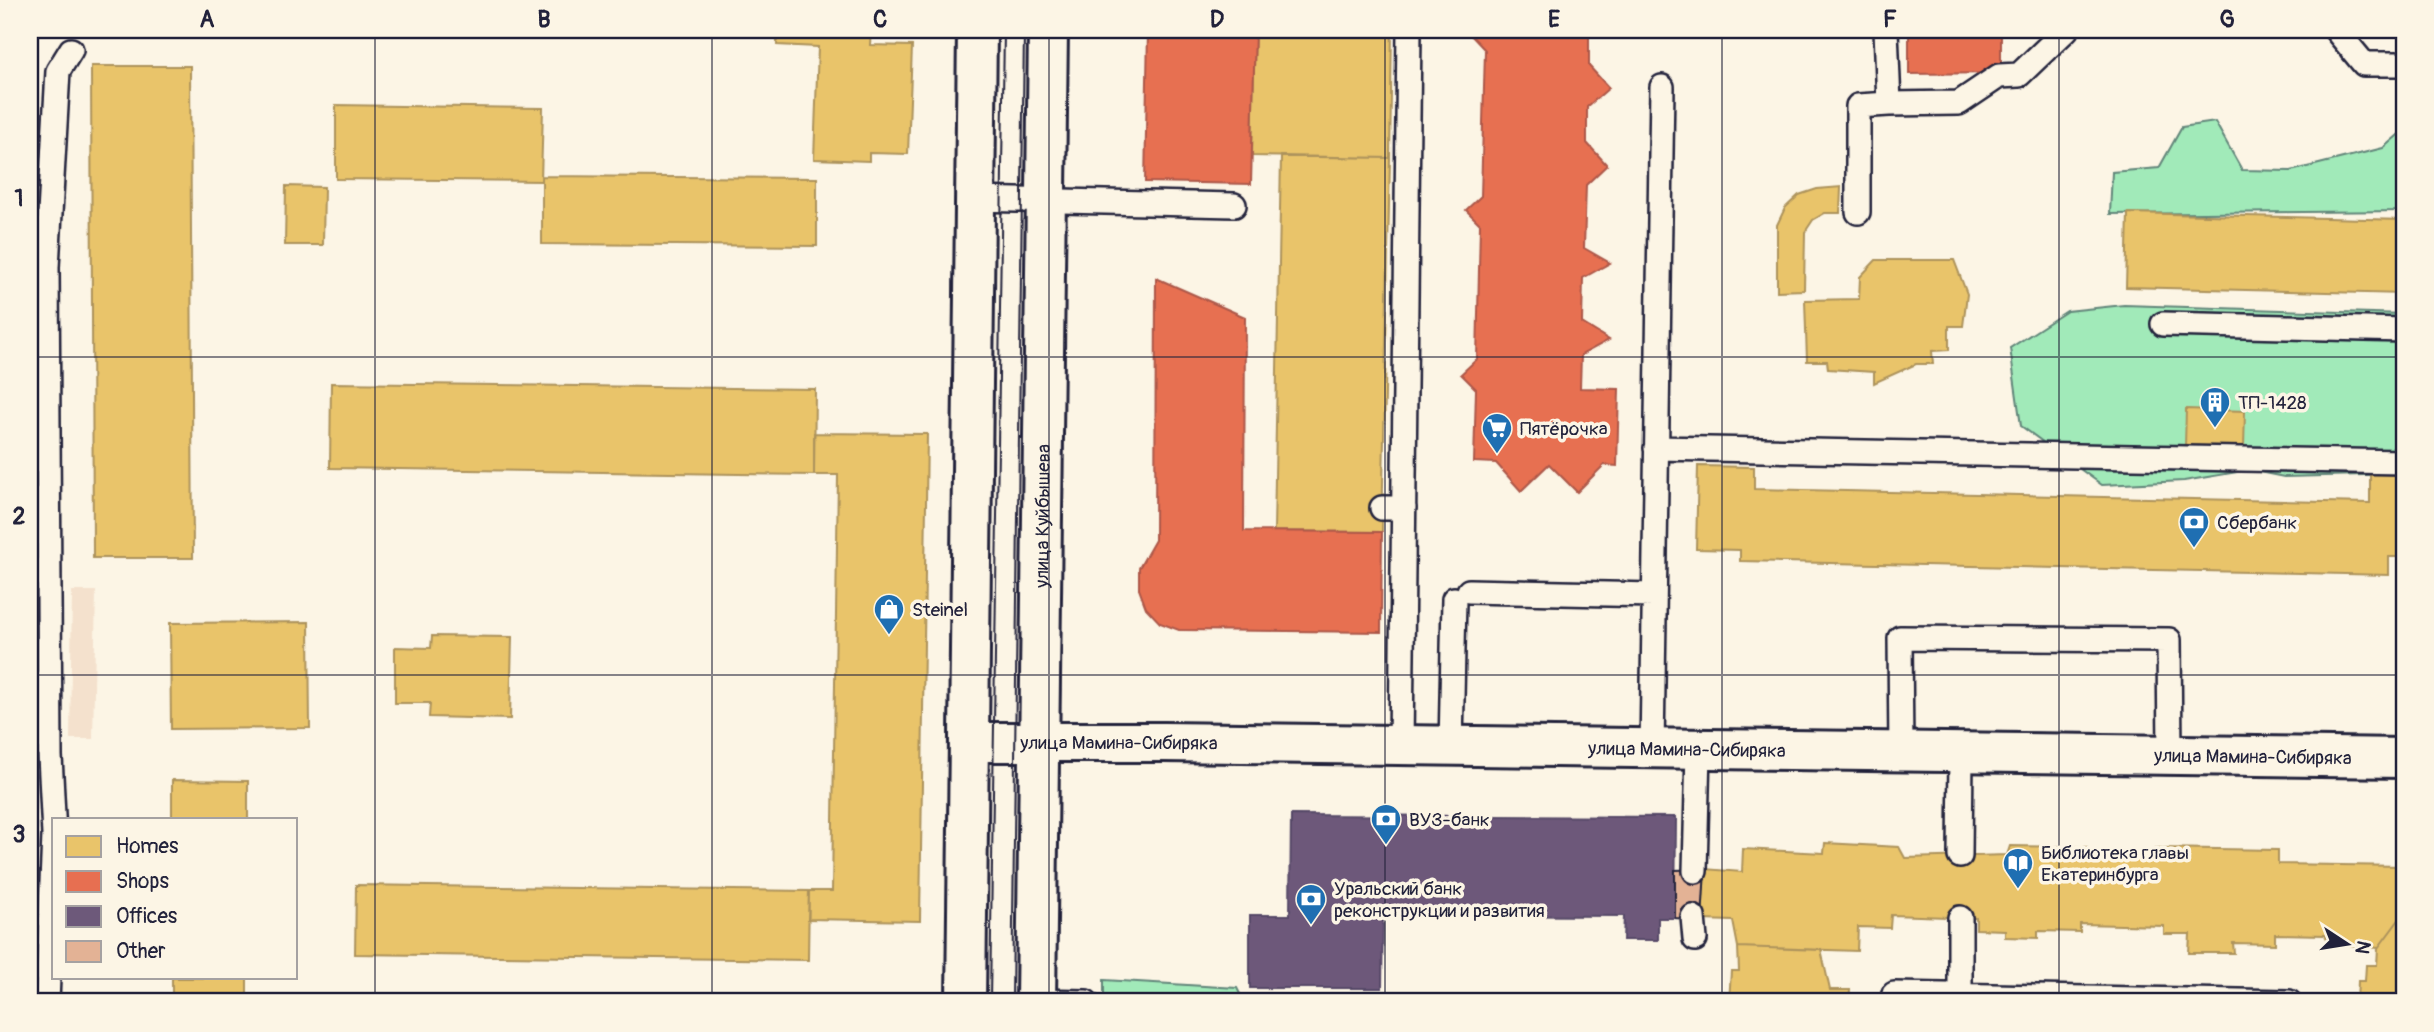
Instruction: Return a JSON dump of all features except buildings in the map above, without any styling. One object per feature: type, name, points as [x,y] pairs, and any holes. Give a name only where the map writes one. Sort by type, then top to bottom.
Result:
[{"type":"main road","points":[[966,1002],[977,30]]},
{"type":"main road","name":"улица Куйбышева","points":[[1036,1001],[1048,30]]},
{"type":"main road","name":"улица Мамина-Сибиряка","points":[[969,742],[1164,741],[1401,747],[2404,758]]},
{"type":"lane","points":[[1401,747],[1393,508],[1409,30]]},
{"type":"lane","points":[[1886,30],[1889,104]]},
{"type":"lane","points":[[1858,212],[1858,106],[1959,103],[1999,76],[2019,75],[2066,30]]},
{"type":"lane","points":[[2336,30],[2364,64],[2404,64]]},
{"type":"lane","points":[[53,818],[50,757],[47,267],[58,71],[71,50]]},
{"type":"lane","points":[[1652,750],[1662,87]]},
{"type":"lane","points":[[975,199],[1234,205]]},
{"type":"lane","points":[[2163,324],[2404,330]]},
{"type":"lane","points":[[1656,448],[2404,462]]},
{"type":"lane","points":[[1451,747],[1462,595],[1654,594]]},
{"type":"lane","points":[[1901,753],[1900,638],[2169,640],[2169,755]]},
{"type":"lane","points":[[1695,870],[1698,750]]},
{"type":"lane","points":[[1960,856],[1961,754]]},
{"type":"lane","points":[[47,1002],[52,883]]},
{"type":"lane","points":[[1960,918],[1960,997]]},
{"type":"lane","points":[[1892,1002],[1894,994],[2289,1002]]},
{"type":"lane","points":[[1036,1001],[1086,1002]]},
{"type":"shaded area","points":[[30,418],[38,418],[38,470],[30,761]]},
{"type":"shaded area","points":[[72,591],[96,591],[93,739],[70,739]]},
{"type":"green space","points":[[2215,122],[2242,170],[2291,171],[2383,148],[2404,130],[2404,211],[2110,214],[2112,172],[2159,168],[2182,127]]},
{"type":"green space","points":[[2124,305],[2404,314],[2404,474],[2284,477],[2249,470],[2184,481],[2102,485],[2021,426],[2010,348],[2067,311]]},
{"type":"green space","points":[[1104,980],[1237,988],[1244,1002],[1104,1002]]},
{"type":"tram line","points":[[990,1002],[1004,30]]},
{"type":"tram line","points":[[1012,1002],[1024,30]]},
{"type":"place","name":"ТП-1428","points":[[2215,429]]},
{"type":"place","name":"Пятёрочка","points":[[1497,455]]},
{"type":"place","name":"Сбербанк","points":[[2194,549]]},
{"type":"place","name":"Steinel","points":[[889,636]]},
{"type":"place","name":"ВУЗ-банк","points":[[1386,846]]},
{"type":"place","name":"Библиотека главы Екатеринбурга","points":[[2018,890]]},
{"type":"place","name":"Уральский банк реконструкции и развития","points":[[1311,926]]}]
